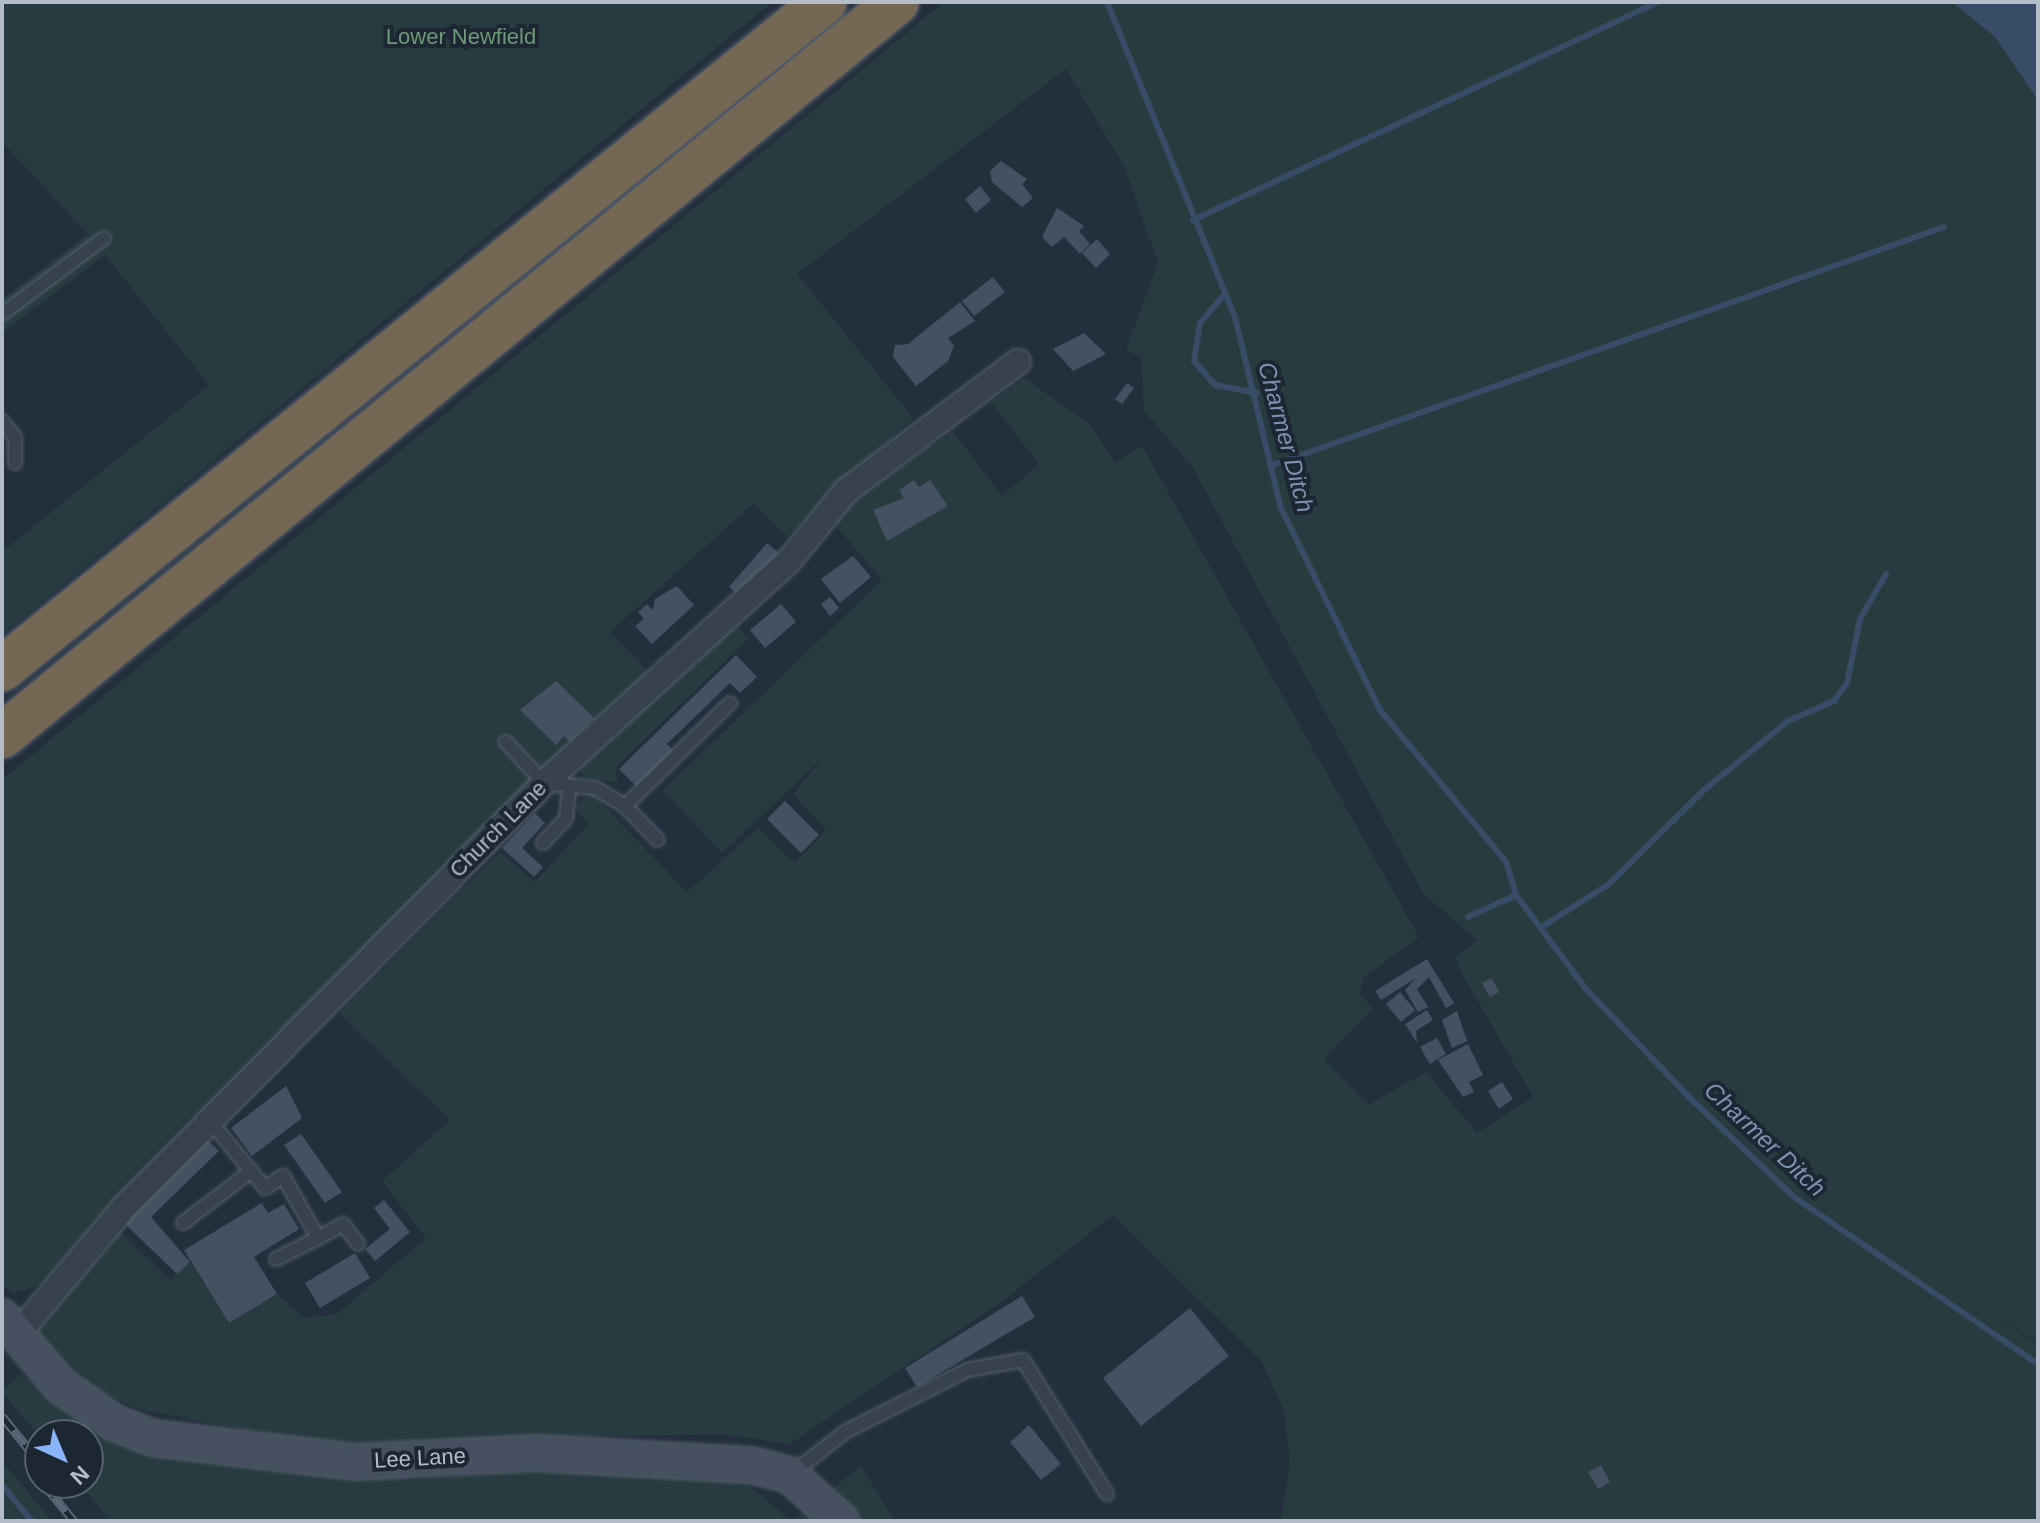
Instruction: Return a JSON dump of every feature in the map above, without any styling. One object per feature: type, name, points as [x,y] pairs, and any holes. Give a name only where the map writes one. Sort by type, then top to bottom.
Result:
[{"type":"highway","points":[[2,669],[824,2]]},
{"type":"highway","points":[[2,736],[897,2]]},
{"type":"street","name":"Church Lane","points":[[5,1342],[210,1121],[544,783],[787,563],[846,491],[1018,362]]},
{"type":"street","name":"Lee Lane","points":[[5,1342],[95,1411],[153,1438],[354,1462],[657,1454],[790,1475]]},
{"type":"street","points":[[790,1475],[841,1521]]},
{"type":"lane","points":[[2,314],[104,238]]},
{"type":"lane","points":[[2,421],[15,437],[15,463]]},
{"type":"lane","points":[[625,806],[730,703]]},
{"type":"lane","points":[[506,742],[544,783],[569,788],[595,788],[625,806],[658,840]]},
{"type":"lane","points":[[543,843],[566,818],[569,788]]},
{"type":"lane","points":[[210,1121],[265,1188],[283,1176],[318,1238]]},
{"type":"lane","points":[[183,1223],[251,1171]]},
{"type":"lane","points":[[276,1259],[343,1224],[358,1244]]},
{"type":"lane","points":[[790,1475],[845,1432],[967,1370],[1023,1360],[1107,1494]]},
{"type":"green space","name":"Lower Newfield","points":[[2,2],[772,2],[2,635],[2,552],[209,385],[105,255],[2,333],[2,299],[88,234],[2,142]]},
{"type":"green space","points":[[944,2],[1952,2],[1995,37],[2025,76],[2038,100],[2038,1343],[1990,1312],[2038,1345],[2038,1521],[1281,1521],[1290,1463],[1284,1411],[1262,1362],[1113,1215],[1001,1302],[790,1444],[721,1434],[317,1443],[142,1410],[82,1385],[36,1341],[38,1329],[120,1232],[170,1280],[190,1262],[230,1323],[277,1294],[304,1318],[337,1314],[426,1238],[382,1181],[450,1120],[339,1013],[500,852],[535,882],[588,824],[575,807],[591,792],[687,892],[758,828],[795,863],[826,830],[793,794],[827,754],[722,853],[663,790],[882,580],[831,520],[847,502],[953,431],[1002,496],[1039,464],[991,402],[1024,378],[1090,424],[1115,463],[1142,446],[1419,937],[1364,977],[1360,994],[1373,1009],[1324,1059],[1368,1105],[1426,1072],[1477,1133],[1533,1097],[1459,968],[1456,956],[1477,941],[1423,893],[1192,466],[1144,411],[1141,357],[1126,350],[1158,263],[1125,168],[1066,69],[797,274],[913,418],[787,536],[753,504],[610,632],[648,671],[120,1195],[42,1284],[13,1293],[2,1284],[2,780]]},
{"type":"green space","points":[[737,625],[748,639],[615,768],[618,783],[583,778],[579,767]]},
{"type":"green space","points":[[21,1374],[86,1419],[25,1419],[2,1392]]},
{"type":"green space","points":[[104,1431],[124,1445],[171,1458],[415,1480],[574,1465],[685,1469],[747,1483],[791,1521],[110,1521],[92,1499],[104,1499]]},
{"type":"green space","points":[[2,1461],[24,1487],[24,1499],[34,1499],[52,1521],[2,1521]]},
{"type":"green space","points":[[861,1466],[895,1521],[792,1521]]},
{"type":"water","points":[[1952,2],[2038,2],[2038,100],[1995,37]]},
{"type":"building","points":[[1001,161],[1027,179],[1022,184],[1033,198],[1022,207],[992,182],[990,171]]},
{"type":"building","points":[[980,186],[991,200],[976,213],[965,199]]},
{"type":"building","points":[[1057,208],[1084,226],[1079,231],[1090,244],[1080,254],[1064,237],[1052,247],[1042,237]]},
{"type":"building","points":[[1097,239],[1110,254],[1096,268],[1082,253]]},
{"type":"building","points":[[993,277],[1005,292],[974,316],[962,301]]},
{"type":"building","points":[[960,302],[975,321],[948,338],[954,346],[948,361],[916,386],[893,357],[895,345],[908,344]]},
{"type":"building","points":[[1084,333],[1106,354],[1073,371],[1053,349]]},
{"type":"building","points":[[1127,383],[1134,388],[1122,404],[1115,399]]},
{"type":"building","points":[[914,480],[919,487],[930,480],[948,506],[887,541],[873,510],[904,498],[899,490]]},
{"type":"building","points":[[767,543],[779,553],[740,597],[729,587]]},
{"type":"building","points":[[853,556],[871,577],[840,603],[821,579]]},
{"type":"building","points":[[677,586],[694,605],[652,644],[635,626],[644,619],[638,612],[647,604],[653,610],[655,599]]},
{"type":"building","points":[[830,597],[839,608],[830,616],[821,604]]},
{"type":"building","points":[[781,604],[796,622],[765,648],[750,630]]},
{"type":"building","points":[[736,655],[757,677],[740,693],[730,683],[667,744],[675,752],[638,788],[619,769]]},
{"type":"building","points":[[556,681],[594,718],[570,742],[564,736],[556,745],[520,710]]},
{"type":"building","points":[[785,801],[819,835],[801,853],[767,819]]},
{"type":"building","points":[[535,813],[545,823],[522,848],[543,867],[534,877],[502,848]]},
{"type":"building","points":[[1427,959],[1454,1003],[1446,1008],[1429,977],[1417,989],[1428,1007],[1418,1012],[1405,990],[1416,978],[1381,1000],[1375,991]]},
{"type":"building","points":[[1492,978],[1499,992],[1490,997],[1482,983]]},
{"type":"building","points":[[1400,992],[1415,1010],[1401,1022],[1386,1004]]},
{"type":"building","points":[[1427,1010],[1433,1020],[1416,1031],[1417,1043],[1405,1024]]},
{"type":"building","points":[[1457,1011],[1467,1041],[1452,1048],[1442,1020]]},
{"type":"building","points":[[1437,1038],[1446,1054],[1430,1064],[1420,1047]]},
{"type":"building","points":[[1468,1044],[1483,1075],[1469,1082],[1474,1092],[1463,1097],[1438,1060]]},
{"type":"building","points":[[1502,1082],[1513,1099],[1499,1109],[1488,1091]]},
{"type":"building","points":[[286,1086],[302,1118],[252,1156],[231,1128]]},
{"type":"building","points":[[301,1134],[342,1192],[325,1203],[284,1145]]},
{"type":"building","points":[[204,1137],[219,1151],[151,1217],[190,1262],[177,1274],[123,1222]]},
{"type":"building","points":[[384,1200],[410,1232],[375,1261],[365,1249],[390,1229],[374,1208]]},
{"type":"building","points":[[262,1203],[268,1213],[284,1204],[299,1229],[254,1257],[277,1294],[229,1323],[184,1250]]},
{"type":"building","points":[[355,1253],[370,1278],[320,1308],[305,1283]]},
{"type":"building","points":[[1022,1296],[1035,1317],[917,1387],[905,1368]]},
{"type":"building","points":[[1190,1308],[1229,1356],[1141,1426],[1103,1378]]},
{"type":"building","points":[[1029,1425],[1061,1464],[1041,1480],[1010,1442]]},
{"type":"building","points":[[1601,1465],[1610,1482],[1598,1489],[1588,1472]]},
{"type":"waterway","name":"Charmer Ditch","points":[[1107,2],[1235,317],[1281,508],[1380,710],[1506,862],[1516,895],[1585,988],[1689,1097],[1794,1197],[2038,1364]]},
{"type":"waterway","points":[[1193,220],[1658,2]]},
{"type":"waterway","points":[[1273,465],[1944,227]]},
{"type":"waterway","points":[[1225,294],[1200,323],[1194,361],[1215,385],[1257,393]]},
{"type":"waterway","name":"Charmer Ditch","points":[[1540,928],[1609,884],[1704,790],[1788,721],[1834,701],[1847,683],[1860,619],[1886,574]]},
{"type":"waterway","points":[[1468,917],[1516,895]]},
{"type":"waterway","points":[[2,1485],[32,1521]]},
{"type":"railway","points":[[2,1416],[24,1443]]},
{"type":"railway","points":[[56,1499],[74,1521]]}]
